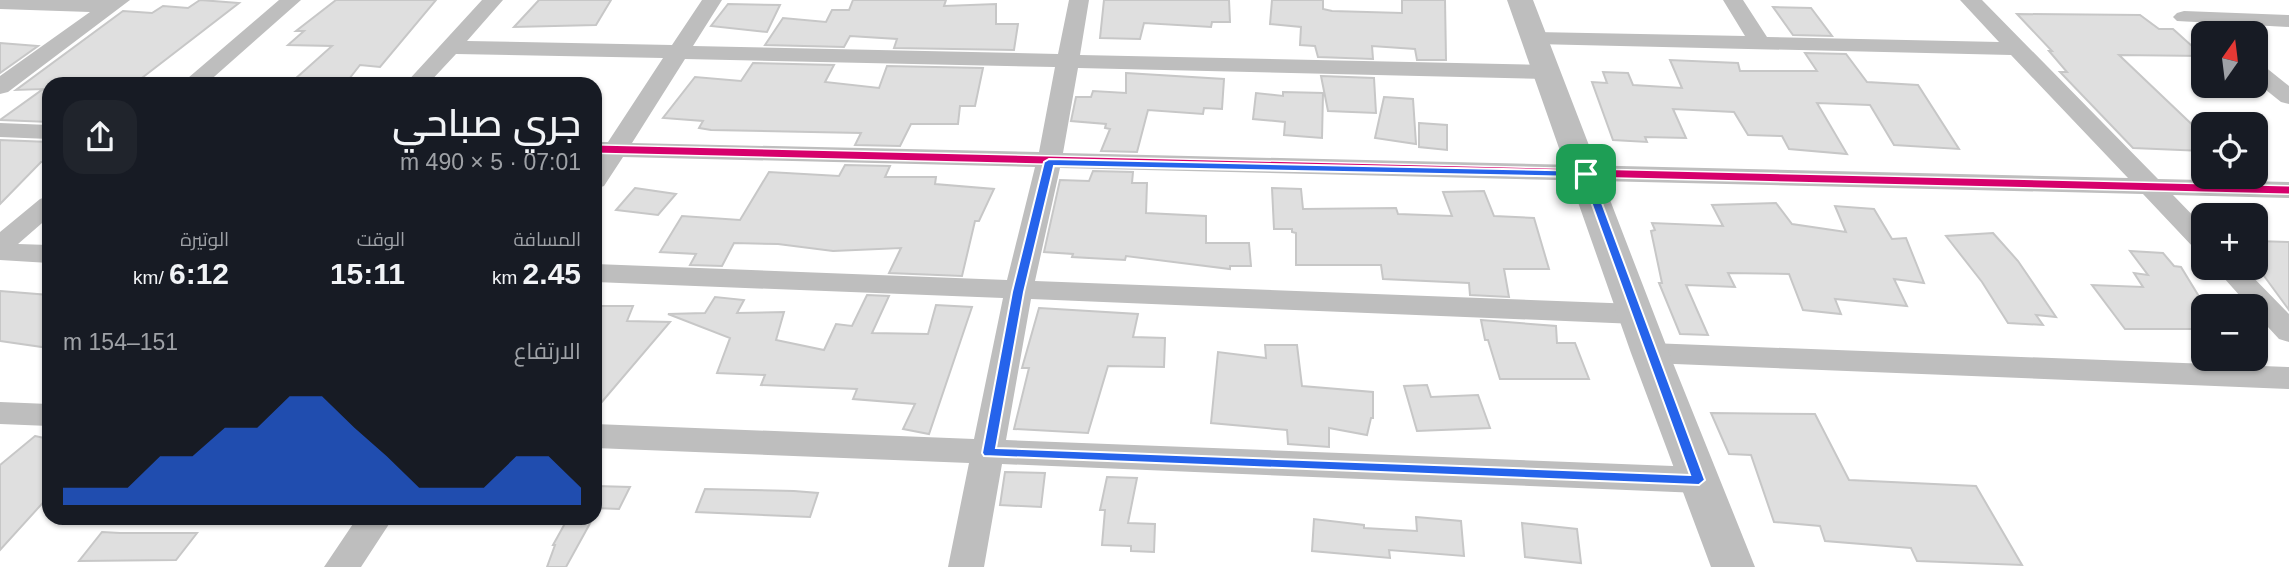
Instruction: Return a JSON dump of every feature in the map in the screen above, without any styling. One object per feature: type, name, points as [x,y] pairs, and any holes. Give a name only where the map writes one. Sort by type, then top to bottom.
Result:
[{"type":"street","points":[[200,77],[291,0]]},
{"type":"street","points":[[422,77],[493,0]]},
{"type":"street","points":[[605,150],[680,51],[712,0]]},
{"type":"street","points":[[966,567],[1018,292],[1049,162],[1079,0]]},
{"type":"street","points":[[1520,0],[1650,353],[1733,567]]},
{"type":"street","points":[[1733,0],[1760,43]]},
{"type":"street","points":[[1970,0],[2191,228]]},
{"type":"street","points":[[2166,0],[2191,22]]},
{"type":"street","points":[[0,3],[116,3]]},
{"type":"street","points":[[0,87],[116,3]]},
{"type":"street","points":[[2184,17],[2289,21]]},
{"type":"street","points":[[1535,38],[2017,48]]},
{"type":"street","points":[[450,47],[1546,72]]},
{"type":"street","points":[[2268,80],[2289,97]]},
{"type":"street","points":[[0,130],[42,132]]},
{"type":"street","points":[[605,150],[2289,190]]},
{"type":"street","points":[[0,246],[42,210]]},
{"type":"street","points":[[0,252],[42,254]]},
{"type":"street","points":[[602,273],[1018,292],[1636,314]]},
{"type":"street","points":[[2240,280],[2289,332]]},
{"type":"street","points":[[1650,353],[2289,378]]},
{"type":"street","points":[[0,413],[42,415]]},
{"type":"street","points":[[602,436],[1699,480]]},
{"type":"street","points":[[342,567],[371,525]]},
{"type":"building","points":[[200,0],[239,3],[143,77],[42,77],[42,89],[16,90],[123,11],[152,13],[163,6],[188,8]]},
{"type":"building","points":[[336,0],[436,0],[380,67],[360,65],[351,77],[297,77],[332,46],[288,45],[304,31],[296,31]]},
{"type":"building","points":[[539,0],[611,0],[596,25],[514,27]]},
{"type":"building","points":[[853,0],[946,0],[944,6],[996,4],[996,24],[1018,24],[1014,50],[894,48],[897,39],[850,36],[844,47],[765,45],[783,18],[826,22],[832,10],[849,10]]},
{"type":"building","points":[[1104,0],[1229,0],[1230,22],[1212,22],[1211,27],[1144,23],[1140,39],[1100,38]]},
{"type":"building","points":[[1272,0],[1323,0],[1323,9],[1332,11],[1402,13],[1402,0],[1445,0],[1446,60],[1417,60],[1415,49],[1372,46],[1373,59],[1318,57],[1315,46],[1300,45],[1301,27],[1270,24]]},
{"type":"building","points":[[728,4],[780,5],[767,32],[711,26]]},
{"type":"building","points":[[1773,7],[1811,8],[1832,36],[1793,35]]},
{"type":"building","points":[[2017,14],[2140,15],[2159,29],[2173,29],[2191,45],[2191,56],[2119,55],[2191,124],[2191,150],[2133,148],[2060,72],[2067,72],[2049,51],[2052,51]]},
{"type":"building","points":[[0,43],[38,46],[0,73]]},
{"type":"building","points":[[1805,53],[1846,54],[1867,82],[1918,85],[1959,149],[1894,145],[1870,105],[1817,103],[1847,154],[1789,149],[1782,136],[1748,135],[1734,112],[1673,109],[1686,138],[1645,137],[1647,142],[1613,140],[1592,82],[1607,83],[1603,72],[1628,73],[1633,85],[1682,88],[1670,60],[1738,63],[1740,71],[1817,71]]},
{"type":"building","points":[[753,63],[834,65],[825,82],[879,88],[887,66],[983,68],[975,106],[960,106],[958,124],[911,124],[900,146],[855,145],[861,133],[711,130],[699,128],[703,121],[663,118],[695,77],[741,81]]},
{"type":"building","points":[[1126,73],[1224,79],[1222,109],[1204,108],[1203,114],[1148,110],[1137,152],[1101,151],[1110,129],[1105,128],[1106,124],[1071,121],[1076,97],[1091,97],[1093,91],[1126,93]]},
{"type":"building","points":[[1321,76],[1374,78],[1376,113],[1328,111]]},
{"type":"building","points":[[42,90],[42,122],[0,120]]},
{"type":"building","points":[[1283,92],[1323,93],[1322,138],[1284,135],[1285,122],[1253,119],[1256,93],[1283,96]]},
{"type":"building","points":[[1384,97],[1413,99],[1416,144],[1375,138]]},
{"type":"building","points":[[1419,123],[1447,125],[1447,150],[1419,147]]},
{"type":"building","points":[[0,140],[42,142],[42,162],[0,204]]},
{"type":"building","points":[[845,165],[890,166],[885,177],[936,177],[935,184],[994,189],[979,221],[975,221],[962,276],[889,273],[901,248],[833,251],[778,244],[734,243],[722,266],[690,265],[696,254],[660,252],[682,216],[740,220],[769,172],[839,176]]},
{"type":"building","points":[[1093,171],[1133,172],[1132,183],[1147,183],[1146,213],[1206,216],[1206,243],[1249,243],[1251,266],[1230,266],[1230,269],[1126,256],[1125,260],[1072,257],[1073,254],[1044,252],[1060,180],[1089,181]]},
{"type":"building","points":[[635,188],[676,194],[658,215],[616,210]]},
{"type":"building","points":[[1272,188],[1301,189],[1303,209],[1396,208],[1398,214],[1452,216],[1443,192],[1484,191],[1494,216],[1534,218],[1549,269],[1504,269],[1509,297],[1470,295],[1469,283],[1383,279],[1381,265],[1296,265],[1296,233],[1292,232],[1292,229],[1274,229]]},
{"type":"building","points":[[1776,203],[1792,224],[1846,232],[1835,206],[1874,209],[1892,239],[1906,238],[1924,283],[1894,279],[1907,306],[1835,299],[1841,314],[1803,310],[1789,274],[1728,273],[1735,287],[1686,285],[1708,335],[1680,334],[1659,283],[1662,283],[1651,231],[1655,230],[1652,223],[1723,226],[1712,205]]},
{"type":"building","points":[[1993,233],[2018,261],[2056,317],[2036,315],[2043,325],[2008,323],[1982,282],[1946,236]]},
{"type":"building","points":[[2268,241],[2289,242],[2289,310],[2267,280]]},
{"type":"building","points":[[2130,251],[2163,253],[2174,266],[2181,267],[2198,294],[2191,294],[2191,329],[2125,329],[2092,285],[2143,287],[2134,273],[2148,275]]},
{"type":"building","points":[[0,291],[42,294],[42,347],[0,341]]},
{"type":"building","points":[[867,295],[889,296],[872,333],[928,334],[936,305],[972,307],[929,434],[903,429],[915,404],[853,399],[857,389],[761,385],[765,375],[717,373],[730,338],[668,314],[705,313],[715,297],[744,300],[737,313],[784,312],[776,340],[824,350],[836,324],[852,326]]},
{"type":"building","points":[[602,306],[633,306],[627,321],[670,322],[602,402]]},
{"type":"building","points":[[1039,308],[1138,314],[1133,337],[1165,338],[1164,367],[1108,366],[1088,433],[1014,429],[1029,368],[1022,368]]},
{"type":"building","points":[[1481,320],[1556,326],[1557,343],[1575,343],[1589,379],[1500,379],[1488,340],[1485,340]]},
{"type":"building","points":[[1265,345],[1297,345],[1302,386],[1373,392],[1373,418],[1367,435],[1329,428],[1329,447],[1288,444],[1287,430],[1211,423],[1218,352],[1266,358]]},
{"type":"building","points":[[1427,385],[1431,397],[1478,395],[1490,428],[1417,431],[1404,386]]},
{"type":"building","points":[[1711,413],[1815,414],[1849,480],[1976,486],[2022,565],[1917,561],[1911,548],[1825,541],[1820,526],[1774,522],[1751,455],[1729,454]]},
{"type":"building","points":[[35,436],[42,438],[42,504],[0,550],[0,465]]},
{"type":"building","points":[[1005,472],[1045,473],[1041,507],[1000,505]]},
{"type":"building","points":[[1107,477],[1137,478],[1128,523],[1155,524],[1154,552],[1131,551],[1131,546],[1102,545],[1105,510],[1100,510]]},
{"type":"building","points":[[602,486],[630,487],[619,509],[602,508]]},
{"type":"building","points":[[705,489],[818,493],[810,517],[696,512]]},
{"type":"building","points":[[1416,517],[1461,521],[1464,556],[1389,550],[1390,558],[1312,551],[1314,519],[1364,525],[1364,528],[1417,531]]},
{"type":"building","points":[[1522,523],[1577,529],[1581,563],[1525,557]]},
{"type":"building","points":[[564,525],[589,525],[566,567],[547,567],[553,545]]},
{"type":"building","points":[[102,532],[197,533],[176,560],[79,561]]},
{"type":"cycle path","points":[[602,149],[2289,190]]},
{"type":"route","points":[[1049,162],[1586,174],[1699,480],[988,453],[1018,292],[1049,162]]}]
